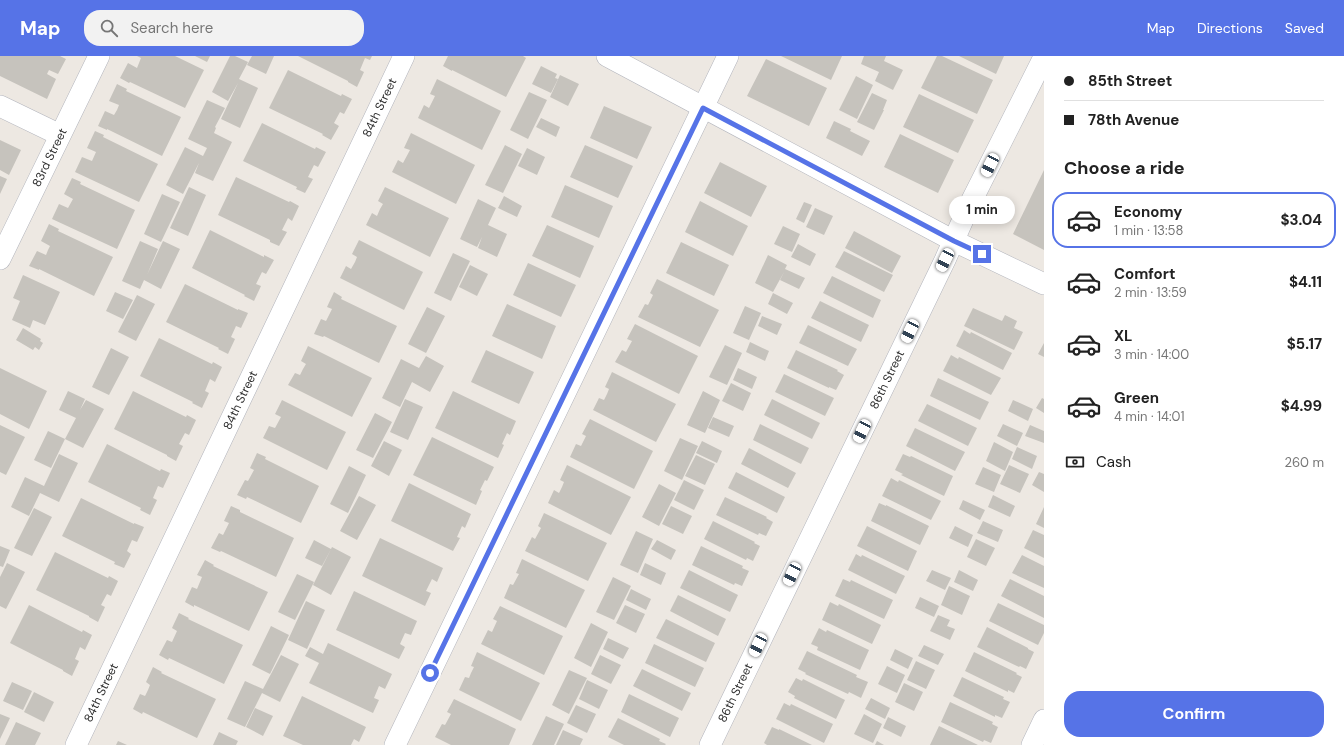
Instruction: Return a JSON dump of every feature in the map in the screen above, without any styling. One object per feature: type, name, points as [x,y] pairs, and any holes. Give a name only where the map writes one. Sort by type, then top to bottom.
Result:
[{"type":"street","name":"83rd Street","points":[[0,259],[99,56]]},
{"type":"street","name":"84th Street","points":[[76,745],[404,56]]},
{"type":"street","points":[[607,56],[954,241],[1044,284]]},
{"type":"street","points":[[395,745],[728,56]]},
{"type":"street","name":"86th Street","points":[[710,745],[954,241],[969,206],[1044,57]]},
{"type":"street","points":[[0,106],[60,135]]},
{"type":"street","points":[[1032,745],[1044,720]]},
{"type":"building","points":[[0,56],[60,56],[66,59],[58,74],[49,70],[47,74],[56,79],[47,99],[0,76]]},
{"type":"building","points":[[137,56],[175,56],[204,70],[185,108],[120,78],[128,63],[137,68],[141,58]]},
{"type":"building","points":[[195,56],[210,56],[207,62]]},
{"type":"building","points":[[230,56],[235,56],[248,62],[239,79],[258,88],[240,128],[221,119],[238,83],[228,101],[212,92]]},
{"type":"building","points":[[252,56],[274,56],[266,74],[247,65]]},
{"type":"building","points":[[298,56],[372,56],[370,60],[365,58],[360,70],[364,72],[357,87]]},
{"type":"building","points":[[448,56],[523,56],[526,58],[506,97],[443,66]]},
{"type":"building","points":[[781,56],[842,56],[831,80]]},
{"type":"building","points":[[864,56],[886,56],[884,61],[903,70],[893,90],[875,81],[879,72],[861,64]]},
{"type":"building","points":[[937,56],[942,56],[993,80],[977,114],[921,88]]},
{"type":"building","points":[[959,56],[1004,56],[996,74]]},
{"type":"building","points":[[766,59],[827,88],[809,126],[747,96]]},
{"type":"building","points":[[541,66],[557,74],[555,78],[558,79],[551,93],[532,84]]},
{"type":"building","points":[[288,70],[341,96],[342,94],[352,99],[344,114],[340,112],[334,123],[339,126],[331,140],[322,135],[323,134],[269,108]]},
{"type":"building","points":[[560,75],[579,84],[568,106],[550,97]]},
{"type":"building","points":[[856,76],[873,85],[857,119],[839,110]]},
{"type":"building","points":[[437,79],[501,111],[482,150],[418,118],[424,105],[429,108],[435,96],[430,94]]},
{"type":"building","points":[[117,84],[127,89],[126,91],[181,117],[162,156],[98,126],[105,111],[114,115],[117,110],[119,105],[109,101]]},
{"type":"building","points":[[529,92],[547,100],[528,139],[510,130]]},
{"type":"building","points":[[872,93],[887,100],[884,110],[874,130],[857,122]]},
{"type":"building","points":[[919,94],[974,120],[958,153],[903,127]]},
{"type":"building","points":[[207,100],[225,108],[215,127],[214,133],[232,142],[213,181],[195,173],[199,163],[183,194],[166,185],[185,147],[203,156],[207,148],[188,139]]},
{"type":"building","points":[[604,106],[652,127],[637,159],[590,138]]},
{"type":"building","points":[[541,118],[560,127],[556,137],[536,127]]},
{"type":"building","points":[[834,121],[851,129],[850,131],[870,141],[862,156],[826,138]]},
{"type":"building","points":[[262,123],[315,149],[316,147],[326,152],[318,167],[314,165],[308,177],[313,179],[305,193],[296,189],[297,187],[243,161]]},
{"type":"building","points":[[95,131],[104,135],[103,137],[158,164],[139,202],[75,172],[82,157],[92,161],[96,152],[87,148]]},
{"type":"building","points":[[411,133],[475,165],[456,204],[392,172],[398,160],[403,163],[410,150],[404,148]]},
{"type":"building","points":[[900,134],[954,160],[938,193],[884,167]]},
{"type":"building","points":[[0,140],[21,150],[9,175],[0,170]]},
{"type":"building","points":[[505,145],[522,154],[503,193],[485,185]]},
{"type":"building","points":[[585,145],[633,166],[618,198],[570,177]]},
{"type":"building","points":[[527,148],[545,157],[537,175],[518,166]]},
{"type":"building","points":[[720,162],[767,186],[751,217],[704,193]]},
{"type":"building","points":[[1044,170],[1044,250],[1013,234]]},
{"type":"building","points":[[0,176],[7,179],[0,194]]},
{"type":"building","points":[[236,177],[299,206],[292,221],[288,218],[282,230],[287,232],[279,246],[270,242],[270,240],[218,215]]},
{"type":"building","points":[[72,178],[81,182],[80,184],[135,210],[117,249],[52,219],[59,204],[68,208],[73,199],[64,194]]},
{"type":"building","points":[[565,185],[613,206],[599,238],[551,217]]},
{"type":"building","points":[[189,187],[206,195],[188,236],[170,228]]},
{"type":"building","points":[[385,187],[449,218],[430,257],[366,225],[372,213],[377,216],[383,204],[378,201]]},
{"type":"building","points":[[162,194],[180,202],[161,242],[144,234]]},
{"type":"building","points":[[504,196],[522,206],[517,217],[498,208]]},
{"type":"building","points":[[478,199],[496,208],[488,225],[507,234],[497,257],[478,248],[482,237],[477,247],[460,239]]},
{"type":"building","points":[[700,201],[748,226],[733,256],[685,232]]},
{"type":"building","points":[[804,202],[812,205],[804,223],[796,219]]},
{"type":"building","points":[[815,208],[833,216],[824,235],[806,227]]},
{"type":"building","points":[[49,224],[59,229],[58,231],[113,257],[94,296],[39,269],[29,266],[37,251],[46,255],[50,246],[41,241]]},
{"type":"building","points":[[547,225],[594,246],[580,278],[532,256]]},
{"type":"building","points":[[783,226],[800,234],[792,252],[774,244]]},
{"type":"building","points":[[210,230],[264,257],[264,255],[274,260],[266,274],[262,272],[256,284],[261,286],[254,301],[192,268]]},
{"type":"building","points":[[854,231],[901,256],[892,273],[845,248]]},
{"type":"building","points":[[359,240],[423,272],[404,310],[340,278],[346,266],[351,269],[355,262],[357,257],[352,254]]},
{"type":"building","points":[[140,241],[158,249],[147,275],[163,241],[180,249],[161,289],[144,280],[140,289],[122,281]]},
{"type":"building","points":[[681,242],[729,265],[714,296],[666,273]]},
{"type":"building","points":[[798,244],[816,254],[810,266],[791,257]]},
{"type":"building","points":[[844,251],[893,275],[884,292],[835,267]]},
{"type":"building","points":[[453,253],[470,261],[451,301],[434,293]]},
{"type":"building","points":[[768,255],[787,265],[785,269],[805,278],[799,289],[780,280],[784,272],[773,292],[755,283]]},
{"type":"building","points":[[528,263],[576,285],[561,317],[513,295]]},
{"type":"building","points":[[470,265],[488,274],[477,296],[459,287]]},
{"type":"building","points":[[23,275],[60,292],[45,325],[33,320],[30,328],[12,320],[20,301],[13,298]]},
{"type":"building","points":[[832,276],[881,300],[873,318],[823,293]]},
{"type":"building","points":[[657,279],[719,310],[700,347],[638,317],[645,304],[648,305],[653,295],[650,293]]},
{"type":"building","points":[[185,284],[238,310],[248,313],[241,328],[236,326],[231,337],[235,339],[228,354],[218,349],[219,348],[166,322]]},
{"type":"building","points":[[115,292],[133,300],[123,319],[106,311]]},
{"type":"building","points":[[334,292],[342,297],[341,299],[397,326],[379,363],[324,336],[314,334],[321,319],[326,321],[332,309],[327,307]]},
{"type":"building","points":[[773,293],[793,303],[787,314],[768,304]]},
{"type":"building","points":[[137,295],[155,304],[136,341],[118,332]]},
{"type":"building","points":[[820,301],[869,325],[861,342],[811,318]]},
{"type":"building","points":[[507,304],[556,326],[542,359],[492,336]]},
{"type":"building","points":[[745,306],[761,313],[749,340],[733,333]]},
{"type":"building","points":[[427,307],[445,316],[426,353],[408,344]]},
{"type":"building","points":[[973,308],[1002,321],[1005,315],[1017,321],[1014,328],[1023,332],[1014,350],[964,326]]},
{"type":"building","points":[[762,316],[782,324],[777,335],[758,326]]},
{"type":"building","points":[[635,324],[698,356],[679,394],[615,362],[622,350],[626,352],[632,341],[627,339]]},
{"type":"building","points":[[808,325],[857,349],[848,366],[799,343]]},
{"type":"building","points":[[23,328],[41,339],[40,341],[43,343],[39,350],[35,347],[33,350],[16,340]]},
{"type":"building","points":[[964,330],[970,334],[971,332],[1012,353],[1003,370],[956,346]]},
{"type":"building","points":[[159,338],[212,364],[213,362],[222,367],[215,382],[210,379],[205,391],[209,393],[202,408],[192,403],[193,402],[140,376]]},
{"type":"building","points":[[750,342],[769,351],[765,361],[746,352]]},
{"type":"building","points":[[1044,343],[1044,357],[1038,354]]},
{"type":"building","points":[[725,345],[742,353],[727,385],[709,377]]},
{"type":"building","points":[[308,346],[372,378],[352,417],[288,385],[295,373],[300,375],[306,364],[301,361]]},
{"type":"building","points":[[111,348],[129,357],[109,395],[92,387]]},
{"type":"building","points":[[486,350],[534,372],[519,404],[471,382]]},
{"type":"building","points":[[796,350],[838,370],[837,371],[844,375],[836,390],[787,368]]},
{"type":"building","points":[[951,355],[958,359],[959,357],[1001,378],[991,395],[943,371]]},
{"type":"building","points":[[426,356],[444,366],[430,392],[412,382],[400,407],[382,398],[401,359],[419,368]]},
{"type":"building","points":[[0,368],[47,391],[29,429],[0,414]]},
{"type":"building","points":[[738,368],[757,377],[752,389],[733,380]]},
{"type":"building","points":[[612,372],[676,404],[656,442],[593,410],[599,398],[604,400],[607,394],[609,389],[605,387]]},
{"type":"building","points":[[784,374],[834,398],[825,416],[775,392]]},
{"type":"building","points":[[938,378],[989,402],[980,420],[930,396]]},
{"type":"building","points":[[731,383],[751,393],[743,411],[722,401]]},
{"type":"building","points":[[68,391],[85,399],[80,410],[86,400],[104,409],[83,448],[65,439],[76,418],[59,410]]},
{"type":"building","points":[[133,391],[186,417],[187,415],[196,420],[189,435],[185,433],[179,444],[183,446],[176,461],[167,455],[114,429]]},
{"type":"building","points":[[453,391],[516,421],[510,435],[507,433],[502,444],[504,445],[498,458],[435,428]]},
{"type":"building","points":[[703,391],[720,400],[705,433],[687,425]]},
{"type":"building","points":[[1042,398],[1044,399],[1044,413],[1036,408]]},
{"type":"building","points":[[405,399],[423,407],[408,440],[390,432]]},
{"type":"building","points":[[772,399],[820,423],[812,439],[764,415]]},
{"type":"building","points":[[282,400],[346,432],[327,470],[263,438],[269,426],[275,428],[281,417],[275,414]]},
{"type":"building","points":[[1013,400],[1033,409],[1028,421],[1008,411]]},
{"type":"building","points":[[927,404],[977,428],[968,446],[918,421]]},
{"type":"building","points":[[375,413],[392,422],[373,458],[356,450]]},
{"type":"building","points":[[713,417],[734,426],[729,437],[708,428]]},
{"type":"building","points":[[590,419],[653,451],[634,489],[570,457],[576,444],[581,446],[586,436],[582,434]]},
{"type":"building","points":[[760,424],[809,448],[801,464],[753,440]]},
{"type":"building","points":[[1003,424],[1023,433],[1017,446],[997,436]]},
{"type":"building","points":[[0,425],[25,437],[6,475],[0,472]]},
{"type":"building","points":[[1030,425],[1044,431],[1044,443],[1025,436]]},
{"type":"building","points":[[915,428],[965,452],[955,471],[906,446]]},
{"type":"building","points":[[48,431],[65,439],[51,468],[34,460]]},
{"type":"building","points":[[432,437],[494,467],[487,481],[485,480],[480,490],[482,491],[476,505],[413,475]]},
{"type":"building","points":[[680,438],[698,446],[682,480],[664,471]]},
{"type":"building","points":[[384,441],[402,450],[389,476],[371,466]]},
{"type":"building","points":[[702,441],[722,451],[717,463],[696,453]]},
{"type":"building","points":[[994,442],[1013,452],[1005,471],[986,461]]},
{"type":"building","points":[[107,444],[160,471],[161,469],[170,473],[163,488],[158,486],[153,498],[157,500],[150,515],[140,510],[141,508],[88,482]]},
{"type":"building","points":[[1017,447],[1037,456],[1032,469],[1012,459]]},
{"type":"building","points":[[749,448],[796,473],[788,488],[741,464]]},
{"type":"building","points":[[257,453],[266,457],[265,459],[319,486],[301,523],[247,497],[246,499],[237,495],[245,480],[248,481],[254,470],[250,468]]},
{"type":"building","points":[[59,454],[78,463],[59,502],[40,493],[29,516],[11,507],[25,477],[44,486]]},
{"type":"building","points":[[903,454],[910,457],[911,456],[953,476],[944,496],[901,475],[903,474],[895,470]]},
{"type":"building","points":[[696,455],[715,464],[705,485],[685,476]]},
{"type":"building","points":[[567,465],[631,497],[611,535],[548,503],[554,490],[559,493],[562,487],[564,482],[560,480]]},
{"type":"building","points":[[1009,465],[1029,474],[1020,493],[1000,484]]},
{"type":"building","points":[[349,466],[366,475],[348,513],[330,504]]},
{"type":"building","points":[[983,467],[1001,475],[994,492],[975,484]]},
{"type":"building","points":[[736,472],[785,497],[777,513],[728,488]]},
{"type":"building","points":[[1039,472],[1044,474],[1044,492],[1032,485]]},
{"type":"building","points":[[891,478],[898,482],[899,480],[941,501],[931,520],[882,496]]},
{"type":"building","points":[[684,480],[704,490],[694,510],[674,500]]},
{"type":"building","points":[[409,483],[471,514],[465,528],[462,526],[457,537],[460,538],[453,551],[391,521]]},
{"type":"building","points":[[659,484],[676,493],[659,526],[642,517]]},
{"type":"building","points":[[993,495],[1015,506],[1010,517],[988,507]]},
{"type":"building","points":[[359,496],[376,505],[357,540],[340,531]]},
{"type":"building","points":[[725,497],[767,517],[766,518],[773,522],[766,536],[759,533],[758,535],[716,515]]},
{"type":"building","points":[[81,498],[134,524],[144,527],[137,542],[132,540],[127,551],[131,554],[124,568],[114,564],[115,562],[62,536]]},
{"type":"building","points":[[963,500],[985,510],[980,520],[959,509]]},
{"type":"building","points":[[879,503],[929,526],[920,545],[871,521]]},
{"type":"building","points":[[231,506],[240,510],[240,512],[294,538],[276,577],[221,551],[220,552],[211,548],[219,533],[223,535],[229,523],[224,521]]},
{"type":"building","points":[[671,506],[692,516],[683,534],[662,524]]},
{"type":"building","points":[[1044,507],[1044,528],[1036,524]]},
{"type":"building","points":[[34,508],[52,517],[32,556],[14,548]]},
{"type":"building","points":[[544,513],[607,543],[588,581],[525,551],[532,537],[535,539],[541,528],[538,526]]},
{"type":"building","points":[[713,521],[760,546],[753,561],[747,558],[746,560],[704,539]]},
{"type":"building","points":[[983,521],[1003,530],[998,542],[977,533]]},
{"type":"building","points":[[867,526],[917,551],[908,571],[857,546]]},
{"type":"building","points":[[955,526],[973,535],[968,547],[949,538]]},
{"type":"building","points":[[1033,530],[1044,535],[1044,558],[1024,548]]},
{"type":"building","points":[[636,531],[653,539],[638,573],[620,565]]},
{"type":"building","points":[[380,538],[443,568],[437,582],[432,579],[426,591],[431,593],[425,606],[362,576]]},
{"type":"building","points":[[976,539],[995,548],[986,566],[967,557]]},
{"type":"building","points":[[314,540],[331,549],[322,566],[305,558]]},
{"type":"building","points":[[657,540],[676,550],[671,560],[651,549]]},
{"type":"building","points":[[0,546],[10,550],[3,567],[0,566]]},
{"type":"building","points":[[701,546],[743,566],[742,568],[749,571],[742,586],[735,583],[734,585],[692,565]]},
{"type":"building","points":[[332,547],[351,557],[331,595],[313,585]]},
{"type":"building","points":[[55,552],[108,578],[109,576],[118,581],[111,596],[107,594],[101,605],[105,607],[98,622],[89,616],[36,590]]},
{"type":"building","points":[[856,554],[861,557],[862,555],[905,576],[896,594],[848,570]]},
{"type":"building","points":[[1022,555],[1044,566],[1044,588],[1012,573]]},
{"type":"building","points":[[522,559],[585,590],[566,628],[504,598],[510,584],[513,585],[519,574],[516,573]]},
{"type":"building","points":[[205,560],[214,565],[213,566],[268,592],[249,631],[185,602],[192,587],[197,589],[202,577],[197,575]]},
{"type":"building","points":[[7,563],[25,572],[6,609],[0,606],[0,577]]},
{"type":"building","points":[[645,563],[666,573],[661,585],[640,575]]},
{"type":"building","points":[[689,570],[738,595],[730,612],[680,588]]},
{"type":"building","points":[[932,570],[951,578],[945,590],[926,581]]},
{"type":"building","points":[[959,570],[978,580],[973,591],[954,582]]},
{"type":"building","points":[[297,574],[314,582],[295,620],[278,612]]},
{"type":"building","points":[[613,577],[631,586],[614,620],[596,612]]},
{"type":"building","points":[[843,579],[850,582],[851,580],[893,600],[884,619],[835,596]]},
{"type":"building","points":[[1010,579],[1044,596],[1044,618],[1001,596]]},
{"type":"building","points":[[949,586],[970,596],[962,615],[941,605]]},
{"type":"building","points":[[631,589],[651,599],[646,610],[626,600]]},
{"type":"building","points":[[354,591],[417,621],[411,635],[405,633],[400,644],[405,647],[399,659],[336,630]]},
{"type":"building","points":[[678,595],[726,619],[718,636],[670,611]]},
{"type":"building","points":[[920,597],[939,606],[934,617],[915,608]]},
{"type":"building","points":[[306,601],[325,610],[307,649],[288,640]]},
{"type":"building","points":[[830,602],[838,606],[839,604],[881,625],[872,644],[822,620]]},
{"type":"building","points":[[998,603],[1044,625],[1044,633],[1038,645],[989,621]]},
{"type":"building","points":[[29,605],[82,632],[83,630],[92,635],[85,650],[80,647],[75,659],[79,661],[72,676],[10,643]]},
{"type":"building","points":[[625,605],[645,614],[636,633],[616,623]]},
{"type":"building","points":[[500,606],[563,636],[544,675],[481,644],[488,630],[492,632],[497,621],[493,619]]},
{"type":"building","points":[[179,613],[189,618],[188,619],[243,645],[224,684],[169,658],[168,660],[159,655],[167,640],[172,642],[177,631],[172,628]]},
{"type":"building","points":[[938,615],[950,620],[947,626],[955,629],[950,640],[930,631]]},
{"type":"building","points":[[666,619],[715,643],[706,662],[656,638]]},
{"type":"building","points":[[591,623],[608,632],[591,667],[574,658]]},
{"type":"building","points":[[271,626],[289,635],[270,674],[252,665]]},
{"type":"building","points":[[987,627],[1034,652],[1026,669],[977,647]]},
{"type":"building","points":[[819,628],[826,632],[827,630],[869,650],[860,670],[817,650],[818,647],[811,644]]},
{"type":"building","points":[[608,638],[629,648],[623,659],[603,649]]},
{"type":"building","points":[[328,643],[392,674],[385,689],[379,686],[374,698],[379,700],[373,713],[309,683],[319,663],[305,656],[310,647],[323,654]]},
{"type":"building","points":[[654,644],[704,668],[695,687],[645,663]]},
{"type":"building","points":[[924,645],[944,654],[938,665],[918,656]]},
{"type":"building","points":[[895,649],[913,658],[908,669],[890,660]]},
{"type":"building","points":[[807,651],[857,675],[856,677],[868,682],[861,698],[849,692],[848,694],[805,674],[806,673],[798,669]]},
{"type":"building","points":[[477,652],[540,683],[521,721],[459,690],[465,677],[469,678],[474,667],[471,666]]},
{"type":"building","points":[[974,652],[1017,673],[1016,674],[1022,677],[1014,693],[1008,690],[1008,692],[965,671]]},
{"type":"building","points":[[281,655],[299,664],[280,702],[262,693],[245,727],[227,719],[245,681],[263,689]]},
{"type":"building","points":[[600,655],[621,665],[611,684],[591,674]]},
{"type":"building","points":[[916,661],[935,670],[926,689],[907,680]]},
{"type":"building","points":[[887,666],[905,675],[897,693],[878,684]]},
{"type":"building","points":[[153,667],[162,672],[161,673],[216,699],[197,738],[143,712],[142,714],[133,709],[140,694],[145,696],[148,690],[150,685],[146,682]]},
{"type":"building","points":[[642,669],[691,693],[682,711],[633,686]]},
{"type":"building","points":[[569,670],[587,678],[569,714],[552,705]]},
{"type":"building","points":[[962,677],[1004,697],[1003,699],[1010,702],[1002,718],[995,715],[995,717],[953,696]]},
{"type":"building","points":[[796,678],[802,681],[803,679],[845,700],[836,719],[794,698],[795,696],[788,692]]},
{"type":"building","points":[[587,680],[608,690],[599,709],[579,699]]},
{"type":"building","points":[[12,682],[32,691],[23,710],[3,701]]},
{"type":"building","points":[[904,683],[923,692],[914,711],[895,702]]},
{"type":"building","points":[[34,692],[54,702],[44,722],[24,712]]},
{"type":"building","points":[[629,694],[679,718],[670,737],[621,712]]},
{"type":"building","points":[[302,696],[366,727],[359,742],[354,739],[351,745],[303,745],[283,736]]},
{"type":"building","points":[[871,698],[890,708],[885,719],[865,709]]},
{"type":"building","points":[[454,699],[516,729],[509,745],[451,745],[435,737],[442,724],[445,725],[451,714],[447,712]]},
{"type":"building","points":[[950,702],[993,722],[992,724],[998,727],[991,743],[984,740],[983,742],[941,722]]},
{"type":"building","points":[[784,703],[790,706],[791,704],[833,724],[824,743],[776,719]]},
{"type":"building","points":[[576,705],[596,714],[587,733],[567,723]]},
{"type":"building","points":[[255,708],[273,716],[263,736],[246,727]]},
{"type":"building","points":[[0,714],[10,718],[0,739]]},
{"type":"building","points":[[864,714],[882,724],[873,743],[854,734]]},
{"type":"building","points":[[546,716],[564,724],[554,745],[532,745]]},
{"type":"building","points":[[888,717],[906,726],[901,737],[883,728]]},
{"type":"building","points":[[618,718],[660,739],[659,741],[666,744],[624,745],[608,737]]},
{"type":"building","points":[[16,722],[41,733],[35,745],[5,745]]},
{"type":"building","points":[[939,726],[978,745],[930,745]]},
{"type":"building","points":[[772,727],[812,745],[767,745],[764,743]]},
{"type":"building","points":[[563,730],[583,739],[580,745],[556,745]]},
{"type":"building","points":[[219,732],[238,741],[236,745],[213,745]]},
{"type":"building","points":[[118,741],[127,745],[116,745]]},
{"type":"building","points":[[877,741],[884,745],[875,745]]},
{"type":"route","points":[[430,673],[703,108],[954,241],[982,254]]}]
